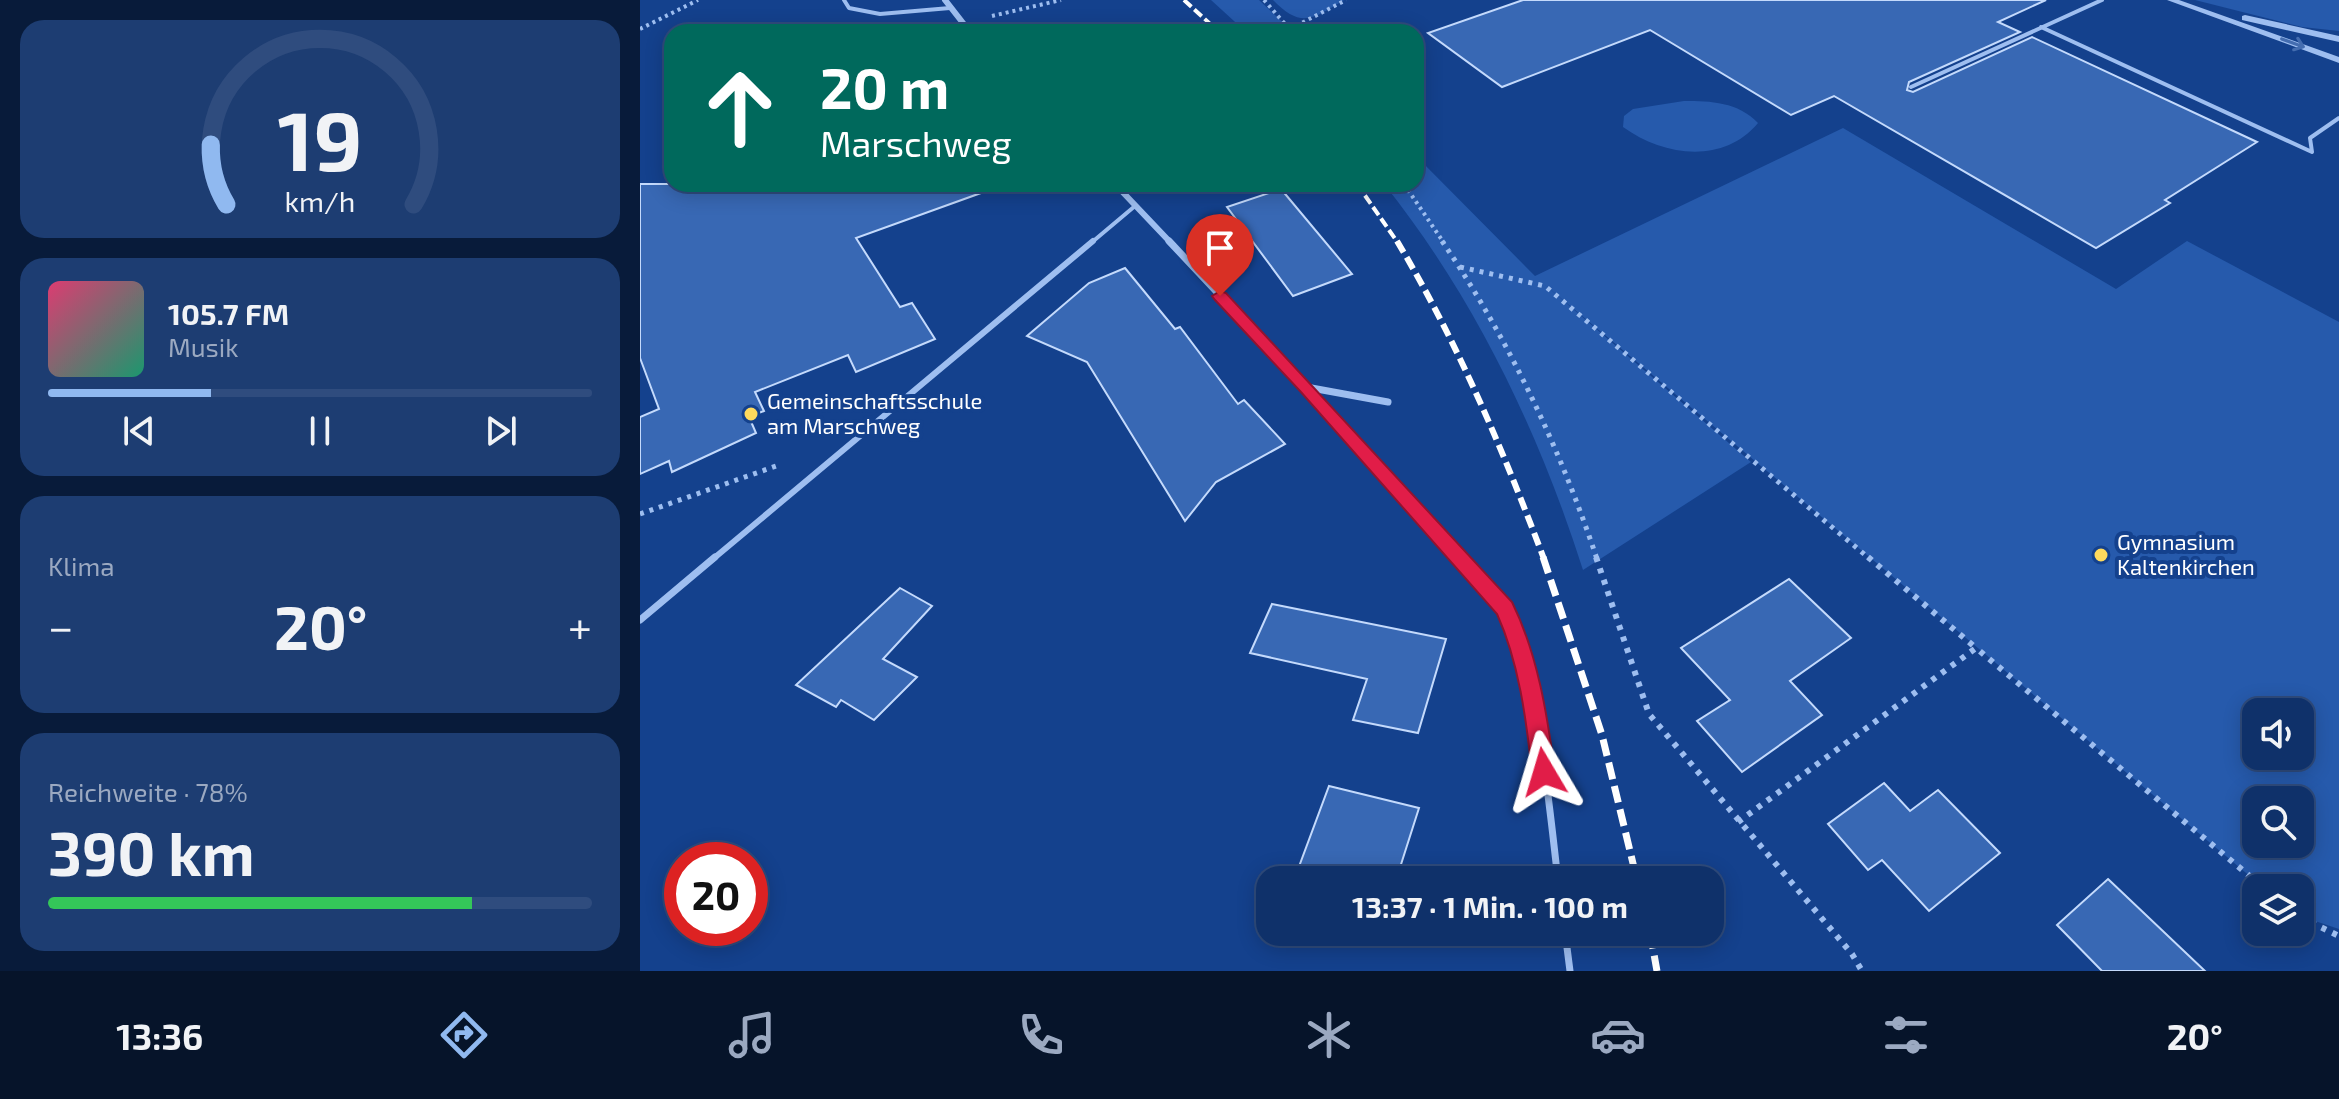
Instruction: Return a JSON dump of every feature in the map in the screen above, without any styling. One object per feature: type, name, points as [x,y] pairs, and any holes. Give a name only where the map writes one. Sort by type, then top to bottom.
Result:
[{"type":"street","points":[[945,0],[963,23]]},
{"type":"street","points":[[2171,0],[2193,9],[2339,57],[2339,42],[2226,13],[2193,9]]},
{"type":"street","points":[[1122,192],[1306,387],[1505,608]]},
{"type":"street","points":[[1306,387],[1388,402]]},
{"type":"lane","points":[[844,0],[849,8],[880,14],[912,14],[950,8]]},
{"type":"lane","points":[[1911,87],[2102,0]]},
{"type":"lane","points":[[2041,27],[2312,152],[2310,138],[2339,118]]},
{"type":"lane","points":[[640,620],[1135,206]]},
{"type":"lane","points":[[1505,608],[1519,639],[1537,718],[1556,866]]},
{"type":"lane","points":[[1567,946],[1570,971]]},
{"type":"path","points":[[640,29],[698,0]]},
{"type":"path","points":[[963,23],[1061,0]]},
{"type":"path","points":[[1264,0],[1285,24]]},
{"type":"path","points":[[1303,24],[1346,0]]},
{"type":"path","points":[[1409,192],[1460,267],[1517,367],[1579,505],[1649,714],[1852,954],[1862,971]]},
{"type":"path","points":[[1460,267],[1545,286],[2247,874]]},
{"type":"path","points":[[640,514],[789,461]]},
{"type":"path","points":[[1738,822],[1976,648]]},
{"type":"path","points":[[2314,924],[2339,936]]},
{"type":"shaded area","points":[[1211,0],[1259,0],[1284,24],[1237,24]]},
{"type":"shaded area","points":[[1273,0],[1344,0],[1315,16],[1300,18]]},
{"type":"shaded area","points":[[2195,0],[2339,0],[2339,31],[2302,27]]},
{"type":"shaded area","points":[[1684,101],[1714,102],[1733,107],[1758,123],[1728,145],[1692,152],[1656,145],[1623,127],[1624,116],[1633,109]]},
{"type":"shaded area","points":[[1843,128],[2116,289],[2187,241],[2339,322],[2339,929],[2314,921],[2314,874],[2247,874],[1544,284],[1751,462],[1583,570],[1546,468],[1501,368],[1447,273],[1390,192],[1424,192],[1424,164],[1535,276]]},
{"type":"building","points":[[1523,0],[2046,0],[1998,22],[2020,32],[1909,82],[1907,90],[1913,92],[2032,37],[2257,142],[2165,200],[2170,203],[2096,248],[1834,96],[1791,115],[1650,30],[1502,87],[1428,33]]},
{"type":"building","points":[[640,184],[664,184],[664,192],[984,192],[856,238],[900,307],[912,303],[935,339],[856,372],[848,355],[755,392],[764,411],[749,417],[756,433],[672,472],[669,461],[640,474],[640,417],[659,409],[640,358]]},
{"type":"building","points":[[1272,192],[1284,192],[1352,274],[1293,296],[1227,207]]},
{"type":"building","points":[[1125,268],[1175,329],[1180,327],[1238,404],[1244,400],[1285,444],[1216,482],[1185,521],[1087,362],[1027,336],[1089,283]]},
{"type":"building","points":[[1789,579],[1851,638],[1790,681],[1822,715],[1742,772],[1697,721],[1730,700],[1681,648]]},
{"type":"building","points":[[900,588],[932,606],[883,659],[917,677],[874,720],[841,700],[836,707],[796,685]]},
{"type":"building","points":[[1272,604],[1446,639],[1418,733],[1353,720],[1367,679],[1250,653]]},
{"type":"building","points":[[1884,783],[1910,811],[1938,790],[2000,853],[1929,911],[1882,860],[1868,870],[1828,824]]},
{"type":"building","points":[[1329,786],[1419,808],[1400,866],[1299,866]]},
{"type":"building","points":[[2108,879],[2205,971],[2102,971],[2057,925]]},
{"type":"railway","points":[[1184,0],[1210,24]]},
{"type":"railway","points":[[1363,192],[1398,243]]},
{"type":"railway","points":[[1397,241],[1440,318],[1478,397],[1544,559]]},
{"type":"railway","points":[[1543,557],[1602,735],[1634,866]]},
{"type":"railway","points":[[1653,946],[1657,971]]},
{"type":"place","name":"Gemeinschaftsschule am Marschweg","points":[[751,414]]},
{"type":"place","name":"Gymnasium Kaltenkirchen","points":[[2101,555]]},
{"type":"route","points":[[1220,296],[1505,608],[1519,639],[1537,718],[1544,772]]}]
